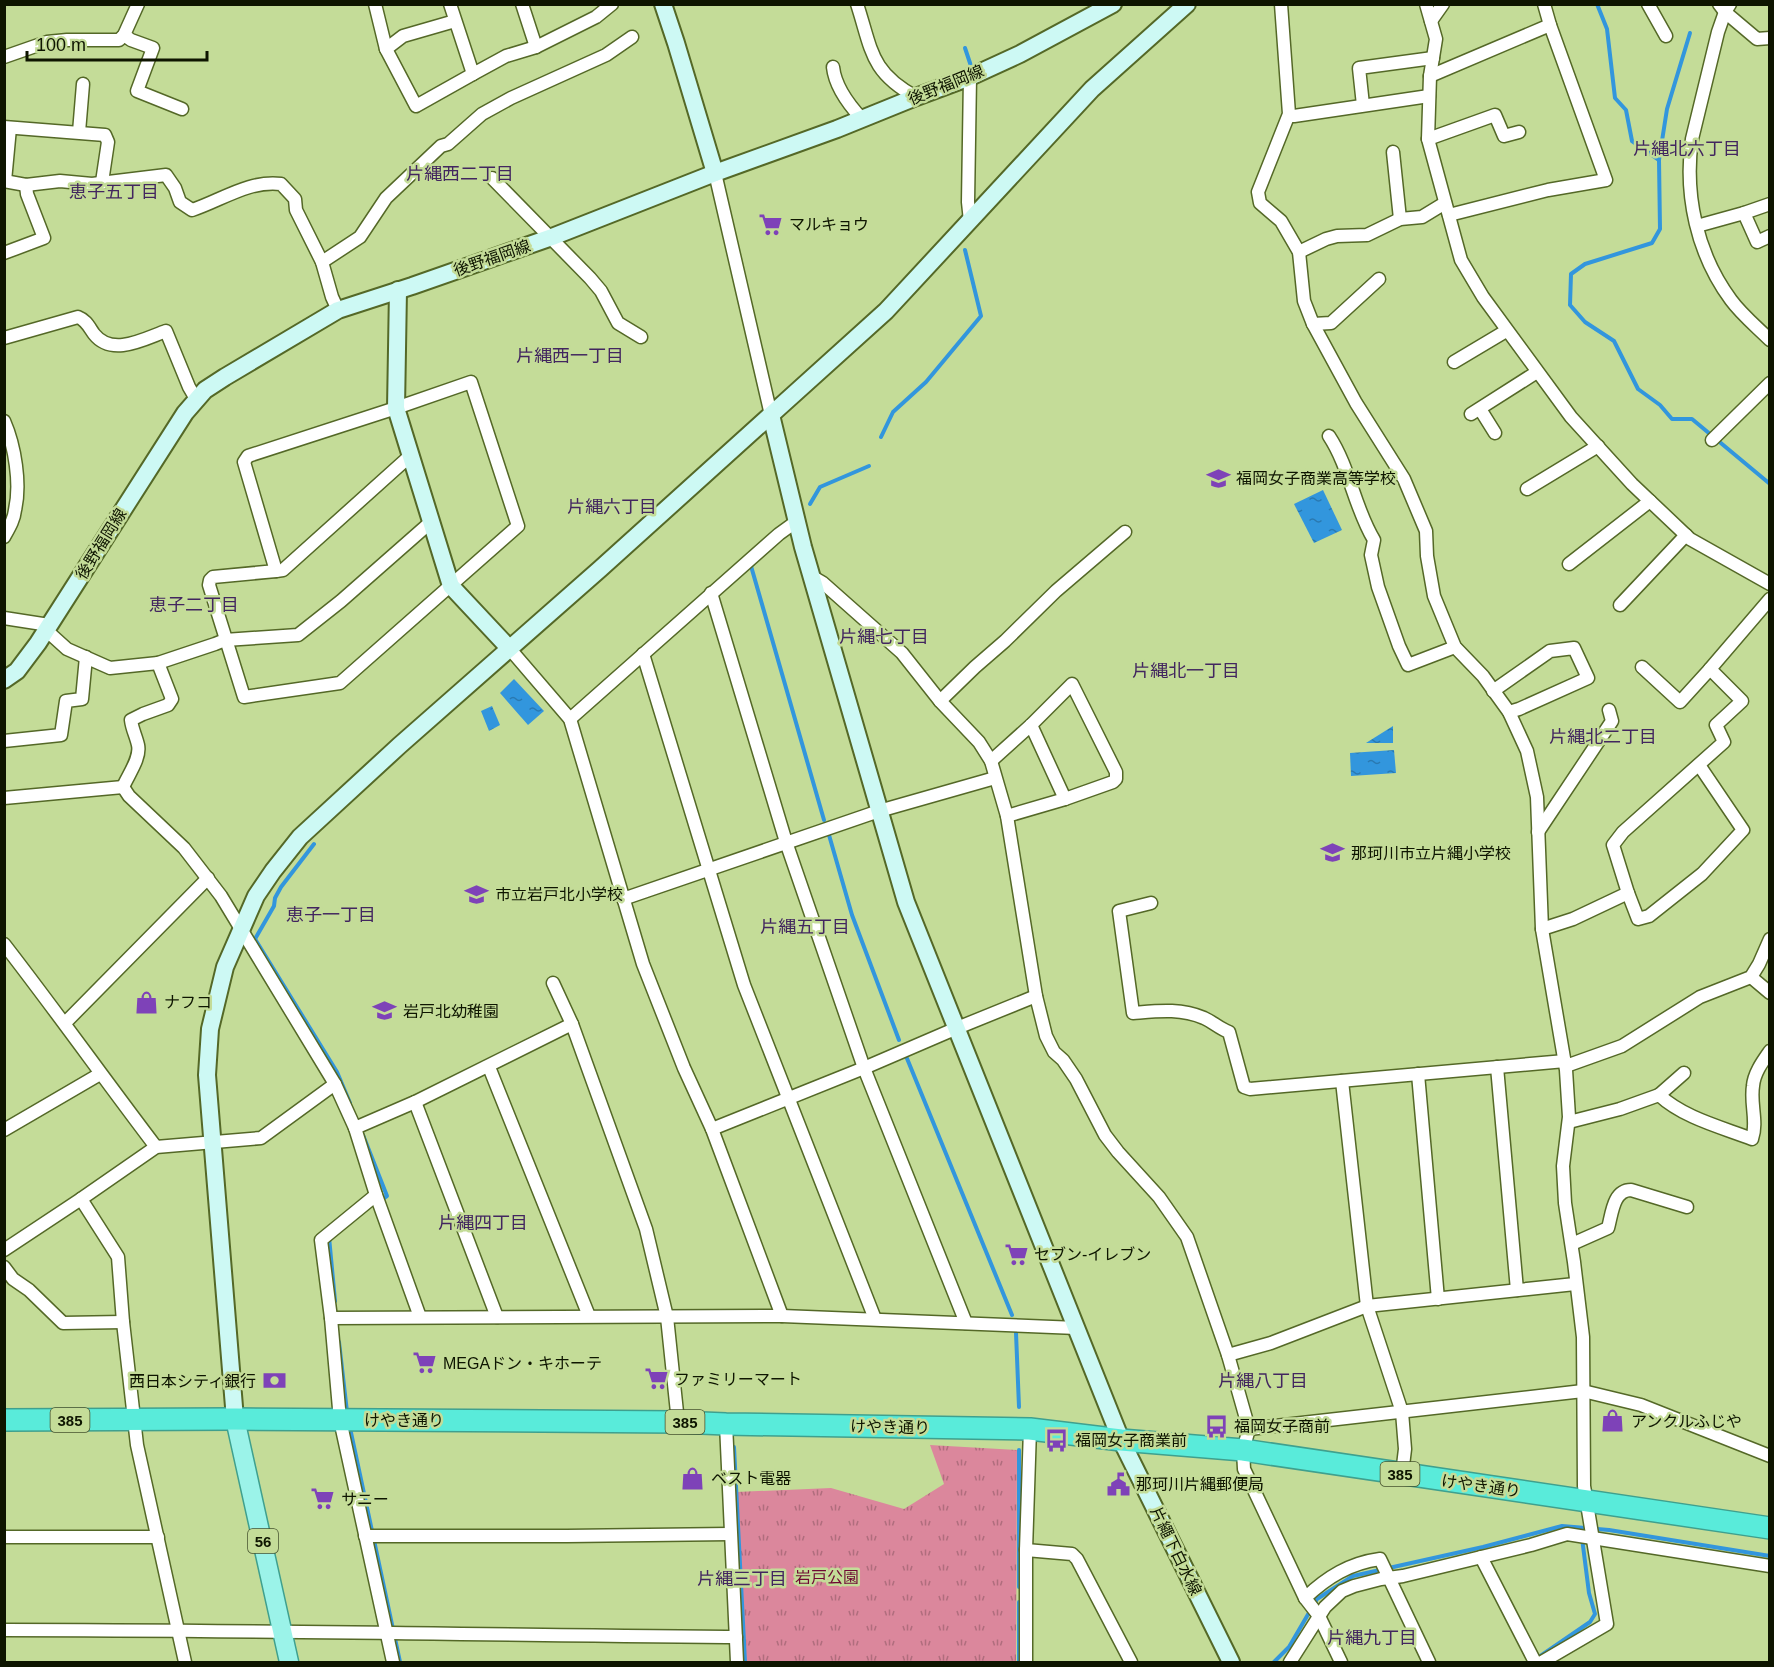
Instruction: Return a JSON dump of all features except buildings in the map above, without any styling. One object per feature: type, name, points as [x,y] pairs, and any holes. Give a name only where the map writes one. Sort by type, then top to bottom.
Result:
[{"type":"highway","name":"けやき通り","points":[[4,1420],[678,1422],[1030,1429],[1121,1440],[1243,1450],[1402,1474],[1588,1512],[1770,1528]]},
{"type":"main road","name":"56","points":[[235,1419],[290,1662]]},
{"type":"street","points":[[4,57],[47,42],[118,40],[124,34],[138,4]]},
{"type":"street","points":[[375,4],[386,49],[416,106],[506,56],[536,47],[596,17],[612,4]]},
{"type":"street","points":[[450,4],[473,74]]},
{"type":"street","points":[[522,4],[536,47]]},
{"type":"street","points":[[591,4],[596,17]]},
{"type":"street","points":[[663,4],[715,173],[771,416]]},
{"type":"street","points":[[857,4],[873,56],[881,71],[899,88],[916,97]]},
{"type":"street","name":"後野福岡線","points":[[6,677],[16,671],[48,628],[185,413],[206,390],[225,377],[338,310],[552,237],[970,77],[1113,4]]},
{"type":"street","points":[[235,1419],[207,1075],[210,1029],[225,967],[256,896],[273,870],[300,837],[392,753],[886,311],[1092,89],[1187,4]]},
{"type":"street","points":[[1281,4],[1289,116],[1258,192],[1260,203],[1281,221],[1299,252],[1304,301],[1313,324],[1356,403],[1404,479],[1426,531],[1427,556],[1434,596],[1455,648],[1483,676],[1509,712],[1527,751],[1537,797],[1542,929],[1566,1063],[1569,1122],[1563,1166],[1565,1203],[1582,1337],[1584,1486],[1607,1624],[1542,1662]]},
{"type":"street","points":[[1426,4],[1436,39],[1430,76],[1428,139],[1461,260],[1506,331],[1571,417],[1650,501],[1690,539],[1770,584]]},
{"type":"street","points":[[1431,21],[1443,4]]},
{"type":"street","points":[[1299,252],[1337,236],[1367,235],[1400,219],[1422,217],[1447,209],[1606,180],[1544,4]]},
{"type":"street","points":[[1648,4],[1666,36]]},
{"type":"street","points":[[1724,7],[1757,39],[1770,38]]},
{"type":"street","points":[[1724,7],[1701,99],[1690,156],[1691,195],[1697,226],[1711,268],[1743,315],[1770,340]]},
{"type":"street","points":[[386,49],[403,36],[455,21]]},
{"type":"street","points":[[1430,76],[1550,25]]},
{"type":"street","points":[[124,34],[131,40],[153,48],[137,91],[182,109]]},
{"type":"street","points":[[322,262],[360,237],[386,198],[441,146],[448,144],[482,114],[511,98],[606,55],[632,37]]},
{"type":"street","points":[[1363,105],[1359,68],[1433,58]]},
{"type":"street","points":[[832,67],[841,91],[862,119]]},
{"type":"street","points":[[969,221],[970,77]]},
{"type":"street","points":[[79,132],[83,84]]},
{"type":"street","points":[[1289,116],[1429,96]]},
{"type":"street","points":[[1428,139],[1495,116],[1504,136],[1519,132]]},
{"type":"street","points":[[102,182],[108,142],[105,135],[7,127],[5,181],[26,184],[60,181],[92,184],[166,175],[175,188],[180,202],[192,210],[249,187],[268,182],[281,184],[295,199],[296,210],[322,262],[338,310]]},
{"type":"street","points":[[1393,152],[1400,219]]},
{"type":"street","points":[[492,178],[552,237],[601,291],[618,323],[641,337]]},
{"type":"street","points":[[4,253],[44,238],[27,194],[26,184]]},
{"type":"street","points":[[1697,226],[1770,204]]},
{"type":"street","points":[[1744,213],[1757,242],[1770,236]]},
{"type":"street","points":[[1313,324],[1331,323],[1379,279]]},
{"type":"street","points":[[398,290],[396,408],[451,586],[509,648],[570,719],[643,964],[712,1129],[782,1316]]},
{"type":"street","points":[[4,338],[78,318],[83,319],[98,339],[105,344],[131,343],[166,331],[196,399]]},
{"type":"street","points":[[1454,362],[1506,331]]},
{"type":"street","points":[[1495,433],[1476,411],[1537,372]]},
{"type":"street","points":[[276,571],[244,462],[248,456],[471,382],[518,526],[340,684],[244,698],[209,585],[210,580],[213,577],[276,571],[283,570],[411,454]]},
{"type":"street","points":[[1712,440],[1770,383]]},
{"type":"street","name":"片繩下白水線","points":[[771,416],[811,576],[906,902],[1121,1440],[1231,1662]]},
{"type":"street","points":[[4,421],[15,462],[16,503],[15,512],[4,537]]},
{"type":"street","points":[[1329,436],[1346,471],[1364,523],[1374,540],[1371,555],[1378,587],[1398,646],[1408,665],[1455,648]]},
{"type":"street","points":[[1527,489],[1598,446]]},
{"type":"street","points":[[1569,564],[1650,501]]},
{"type":"street","points":[[4,618],[48,628],[68,649],[110,668],[158,663],[225,640],[298,634],[341,601],[432,521]]},
{"type":"street","points":[[570,719],[711,593],[797,521]]},
{"type":"street","points":[[940,701],[1056,591],[1125,532]]},
{"type":"street","points":[[1620,605],[1686,535]]},
{"type":"street","points":[[811,576],[823,583],[902,653],[940,701],[979,742],[991,761],[1007,816],[1036,996],[1046,1036],[1076,1079],[1105,1135],[1159,1197],[1187,1237],[1228,1355],[1249,1429],[1243,1450],[1244,1469],[1305,1598],[1319,1616],[1341,1662]]},
{"type":"street","points":[[711,593],[786,842],[864,1068],[966,1323]]},
{"type":"street","points":[[1642,667],[1680,702],[1770,599]]},
{"type":"street","points":[[1493,691],[1550,651],[1574,648],[1588,678],[1509,712]]},
{"type":"street","points":[[643,654],[744,985],[874,1318]]},
{"type":"street","points":[[4,741],[61,735],[66,701],[82,699],[86,657]]},
{"type":"street","points":[[123,787],[139,753],[131,720],[168,705],[172,699],[158,663]]},
{"type":"street","points":[[1699,765],[1743,830],[1702,874],[1649,915],[1638,919],[1613,845],[1623,832],[1724,742],[1716,725],[1742,701],[1710,669]]},
{"type":"street","points":[[991,761],[1072,684],[1116,772],[1116,779],[1113,782],[1007,816]]},
{"type":"street","points":[[1538,832],[1612,722],[1609,710]]},
{"type":"street","points":[[1031,725],[1065,799]]},
{"type":"street","points":[[622,899],[879,811],[995,778]]},
{"type":"street","points":[[4,798],[123,787]]},
{"type":"street","points":[[123,787],[129,796],[184,848],[208,878],[241,927],[335,1084],[355,1128],[376,1195],[420,1317]]},
{"type":"street","points":[[65,1023],[208,878]]},
{"type":"street","points":[[1542,929],[1573,919],[1628,893]]},
{"type":"street","points":[[1151,903],[1119,911],[1132,1012],[1172,1010],[1186,1012],[1209,1020],[1229,1032],[1244,1087],[1250,1089],[1566,1063],[1622,1046],[1700,997],[1751,977],[1770,939]]},
{"type":"street","points":[[4,944],[156,1147]]},
{"type":"street","points":[[1751,977],[1770,993]]},
{"type":"street","points":[[553,982],[572,1024],[646,1229],[667,1317],[678,1422]]},
{"type":"street","points":[[712,1129],[1036,996]]},
{"type":"street","points":[[355,1128],[415,1102],[572,1024]]},
{"type":"street","points":[[1659,1095],[1685,1113],[1752,1139],[1755,1126],[1753,1086],[1755,1076],[1770,1051]]},
{"type":"street","points":[[489,1066],[589,1316]]},
{"type":"street","points":[[1497,1067],[1517,1290]]},
{"type":"street","points":[[4,1130],[100,1074]]},
{"type":"street","points":[[1418,1074],[1438,1299]]},
{"type":"street","points":[[1569,1122],[1629,1107],[1659,1095],[1684,1074]]},
{"type":"street","points":[[1342,1081],[1367,1306],[1402,1412],[1405,1449],[1402,1474]]},
{"type":"street","points":[[4,1250],[156,1147],[261,1138],[335,1084]]},
{"type":"street","points":[[415,1102],[497,1317]]},
{"type":"street","points":[[1572,1244],[1608,1228],[1616,1199],[1626,1190],[1687,1207]]},
{"type":"street","points":[[376,1195],[321,1240],[332,1318],[340,1420],[385,1634],[393,1662]]},
{"type":"street","points":[[81,1199],[118,1257],[137,1445],[185,1662]]},
{"type":"street","points":[[4,1267],[13,1279],[29,1290],[63,1323],[123,1322]]},
{"type":"street","points":[[1228,1355],[1271,1343],[1367,1306],[1575,1284]]},
{"type":"street","points":[[332,1318],[782,1316],[1077,1328]]},
{"type":"street","points":[[1249,1429],[1583,1391],[1641,1405],[1770,1456]]},
{"type":"street","points":[[726,1424],[737,1662]]},
{"type":"street","points":[[1026,1662],[1026,1550],[1030,1429]]},
{"type":"street","points":[[365,1536],[730,1534]]},
{"type":"street","points":[[1290,1662],[1325,1607],[1342,1591],[1354,1586],[1531,1545],[1567,1534],[1770,1566]]},
{"type":"street","points":[[4,1537],[158,1537]]},
{"type":"street","points":[[1026,1550],[1061,1552],[1072,1554],[1077,1559],[1131,1662]]},
{"type":"street","points":[[1481,1557],[1535,1662]]},
{"type":"street","points":[[1305,1598],[1335,1573],[1368,1560],[1380,1559],[1429,1662]]},
{"type":"street","points":[[4,1630],[736,1637]]},
{"type":"green space","name":"岩戸公園","points":[[930,1445],[1017,1450],[1016,1662],[746,1662],[736,1492],[831,1488],[904,1509],[944,1484]]},
{"type":"water","points":[[1323,490],[1342,530],[1314,543],[1294,504]]},
{"type":"water","points":[[514,679],[544,711],[528,725],[500,693]]},
{"type":"water","points":[[492,706],[500,725],[489,731],[481,711]]},
{"type":"water","points":[[1393,726],[1393,743],[1366,743]]},
{"type":"water","points":[[1394,750],[1396,773],[1351,776],[1350,753]]},
{"type":"waterway","points":[[1597,4],[1607,29],[1615,98],[1626,110],[1632,141],[1659,160],[1660,229],[1652,243],[1585,264],[1571,274],[1570,305],[1585,322],[1614,341],[1638,389],[1660,405],[1672,419],[1692,419],[1770,484]]},
{"type":"waterway","points":[[1659,160],[1667,109],[1690,33]]},
{"type":"waterway","points":[[965,48],[971,66]]},
{"type":"waterway","points":[[881,437],[893,412],[926,382],[981,316],[965,250]]},
{"type":"waterway","points":[[810,504],[820,487],[869,466]]},
{"type":"waterway","points":[[753,564],[751,566],[824,820]]},
{"type":"waterway","points":[[829,835],[852,915],[899,1040]]},
{"type":"waterway","points":[[314,844],[281,887],[275,898],[274,906],[255,939],[337,1072],[350,1103]]},
{"type":"waterway","points":[[906,1056],[1012,1315]]},
{"type":"waterway","points":[[363,1135],[387,1196],[381,1200]]},
{"type":"waterway","points":[[329,1237],[335,1301]]},
{"type":"waterway","points":[[1016,1333],[1019,1407]]},
{"type":"waterway","points":[[339,1342],[347,1412]]},
{"type":"waterway","points":[[350,1428],[400,1662]]},
{"type":"waterway","points":[[734,1447],[745,1662]]},
{"type":"waterway","points":[[1019,1450],[1019,1587]]},
{"type":"waterway","points":[[1274,1662],[1289,1647],[1317,1599],[1353,1576],[1483,1547],[1562,1526],[1609,1530],[1770,1556]]},
{"type":"waterway","points":[[1536,1659],[1590,1622],[1595,1614],[1589,1593],[1582,1538]]},
{"type":"waterway","points":[[1019,1602],[1019,1662]]},
{"type":"place","name":"マルキョウ","points":[[771,224]]},
{"type":"place","name":"福岡女子商業高等学校","points":[[1218,478]]},
{"type":"place","name":"那珂川市立片縄小学校","points":[[1333,853]]},
{"type":"place","name":"市立岩戸北小学校","points":[[477,894]]},
{"type":"place","name":"ナフコ","points":[[146,1002]]},
{"type":"place","name":"岩戸北幼稚園","points":[[385,1011]]},
{"type":"place","name":"セブン-イレブン","points":[[1016,1254]]},
{"type":"place","name":"MEGAドン・キホーテ","points":[[425,1363]]},
{"type":"place","name":"ファミリーマート","points":[[656,1379]]},
{"type":"place","name":"西日本シティ銀行","points":[[274,1381]]},
{"type":"place","name":"アンクルふじや","points":[[1613,1421]]},
{"type":"place","name":"福岡女子商前","points":[[1216,1426]]},
{"type":"place","name":"福岡女子商業前","points":[[1057,1440]]},
{"type":"place","name":"ベスト電器","points":[[693,1478]]},
{"type":"place","name":"那珂川片縄郵便局","points":[[1118,1484]]},
{"type":"place","name":"サニー","points":[[323,1499]]},
{"type":"district","name":"片縄北六丁目","points":[[1687,149]]},
{"type":"district","name":"片縄西二丁目","points":[[460,174]]},
{"type":"district","name":"恵子五丁目","points":[[114,192]]},
{"type":"district","name":"片縄西一丁目","points":[[570,356]]},
{"type":"district","name":"片縄六丁目","points":[[612,507]]},
{"type":"district","name":"恵子二丁目","points":[[194,605]]},
{"type":"district","name":"片縄七丁目","points":[[884,637]]},
{"type":"district","name":"片縄北一丁目","points":[[1186,671]]},
{"type":"district","name":"片縄北二丁目","points":[[1603,737]]},
{"type":"district","name":"恵子一丁目","points":[[331,915]]},
{"type":"district","name":"片縄五丁目","points":[[805,927]]},
{"type":"district","name":"片縄四丁目","points":[[483,1223]]},
{"type":"district","name":"片縄八丁目","points":[[1263,1381]]},
{"type":"district","name":"片縄三丁目","points":[[742,1579]]},
{"type":"district","name":"片縄九丁目","points":[[1372,1638]]}]
